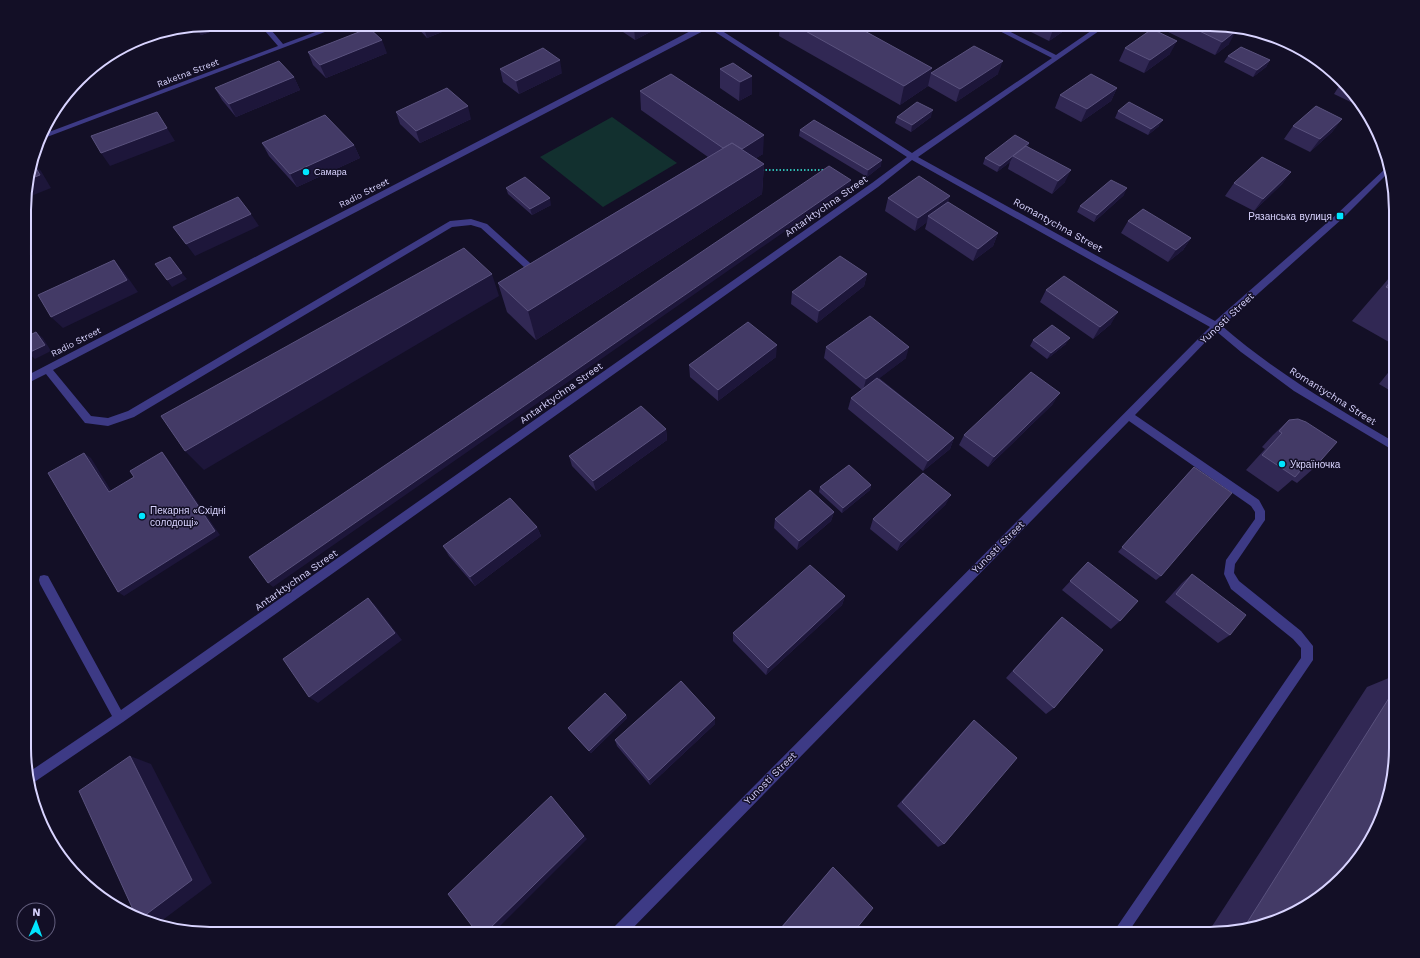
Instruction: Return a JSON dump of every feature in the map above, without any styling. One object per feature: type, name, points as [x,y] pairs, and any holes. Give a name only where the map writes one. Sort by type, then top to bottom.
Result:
[{"type":"street","points":[[268,31],[282,47]]},
{"type":"street","name":"Raketna Street","points":[[47,135],[324,31]]},
{"type":"street","name":"Radio Street","points":[[31,377],[697,31]]},
{"type":"street","name":"Romantychna Street","points":[[718,31],[912,157],[1216,326],[1244,350],[1297,388],[1389,444]]},
{"type":"street","points":[[1003,31],[1057,58]]},
{"type":"street","name":"Antarktychna Street","points":[[33,776],[119,718],[875,185],[912,157],[1096,31]]},
{"type":"street","name":"Yunosti Street","points":[[623,927],[1216,326],[1340,216],[1385,172]]},
{"type":"street","points":[[47,369],[88,420],[108,422],[131,414],[450,224],[471,222],[484,226],[527,265]]},
{"type":"street","points":[[1125,927],[1307,660],[1306,646],[1297,635],[1235,585],[1229,574],[1230,563],[1260,520],[1260,510],[1255,503],[1128,415]]},
{"type":"street","points":[[44,580],[119,718]]},
{"type":"path","points":[[758,170],[826,170]]},
{"type":"green space","points":[[612,117],[677,163],[603,207],[540,157]]},
{"type":"building","points":[[361,31],[372,31],[382,40],[320,65],[308,52]]},
{"type":"building","points":[[806,31],[865,31],[932,68],[904,86]]},
{"type":"building","points":[[1149,31],[1156,31],[1177,41],[1150,60],[1125,48]]},
{"type":"building","points":[[1199,31],[1222,31],[1233,33],[1222,42]]},
{"type":"building","points":[[974,46],[1003,61],[960,89],[931,73]]},
{"type":"building","points":[[1241,47],[1270,60],[1257,70],[1228,56]]},
{"type":"building","points":[[543,48],[560,60],[516,81],[500,69]]},
{"type":"building","points":[[279,61],[294,77],[229,104],[215,88]]},
{"type":"building","points":[[733,63],[752,76],[740,82],[720,69]]},
{"type":"building","points":[[671,74],[764,135],[742,149],[732,143],[723,148],[640,91]]},
{"type":"building","points":[[1091,74],[1117,88],[1087,109],[1060,95]]},
{"type":"building","points":[[447,88],[468,106],[416,131],[396,112]]},
{"type":"building","points":[[917,102],[933,110],[912,125],[897,117]]},
{"type":"building","points":[[1129,102],[1163,120],[1151,129],[1118,111]]},
{"type":"building","points":[[1316,106],[1342,119],[1320,139],[1293,126]]},
{"type":"building","points":[[157,112],[167,128],[101,153],[91,136]]},
{"type":"building","points":[[325,115],[354,145],[290,174],[262,143]]},
{"type":"building","points":[[814,120],[882,160],[868,170],[800,130]]},
{"type":"building","points":[[1015,135],[1029,143],[1000,166],[985,158]]},
{"type":"building","points":[[732,143],[764,164],[528,311],[498,283]]},
{"type":"building","points":[[1026,146],[1071,170],[1058,181],[1013,156]]},
{"type":"building","points":[[1262,157],[1291,172],[1263,199],[1234,183]]},
{"type":"building","points":[[829,166],[851,180],[268,583],[249,557]]},
{"type":"building","points":[[36,168],[40,175],[34,177]]},
{"type":"building","points":[[919,176],[950,196],[918,218],[888,198]]},
{"type":"building","points":[[525,177],[550,198],[530,209],[506,188]]},
{"type":"building","points":[[1111,180],[1127,188],[1097,215],[1080,206]]},
{"type":"building","points":[[238,197],[251,214],[186,244],[173,227]]},
{"type":"building","points":[[948,202],[998,233],[978,249],[928,216]]},
{"type":"building","points":[[1143,209],[1191,238],[1176,250],[1128,221]]},
{"type":"building","points":[[464,248],[492,274],[185,451],[161,416]]},
{"type":"building","points":[[840,256],[867,274],[819,311],[792,292]]},
{"type":"building","points":[[170,257],[182,273],[167,280],[155,264]]},
{"type":"building","points":[[114,260],[127,280],[51,317],[38,295]]},
{"type":"building","points":[[1064,276],[1118,312],[1100,327],[1046,290]]},
{"type":"building","points":[[870,316],[909,347],[866,379],[826,347]]},
{"type":"building","points":[[748,322],[777,345],[718,390],[689,365]]},
{"type":"building","points":[[1052,325],[1070,338],[1051,353],[1033,340]]},
{"type":"building","points":[[36,332],[45,345],[31,352],[31,334]]},
{"type":"building","points":[[1031,372],[1060,393],[994,457],[964,435]]},
{"type":"building","points":[[877,378],[954,438],[928,461],[851,398]]},
{"type":"building","points":[[641,406],[666,429],[593,481],[569,456]]},
{"type":"building","points":[[1298,419],[1306,422],[1337,442],[1314,468],[1307,463],[1295,477],[1262,455],[1282,433],[1279,431],[1289,420]]},
{"type":"building","name":"Пекарня «Східні солодощі»","points":[[162,452],[215,531],[118,592],[48,473],[84,453],[109,492],[134,477],[130,471]]},
{"type":"building","points":[[849,465],[871,485],[843,508],[820,487]]},
{"type":"building","points":[[1194,467],[1232,493],[1161,576],[1122,547]]},
{"type":"building","points":[[923,473],[951,495],[901,542],[873,519]]},
{"type":"building","points":[[810,490],[834,512],[799,541],[775,519]]},
{"type":"building","points":[[510,498],[537,527],[470,577],[443,546]]},
{"type":"building","points":[[1088,562],[1138,601],[1120,621],[1070,581]]},
{"type":"building","points":[[810,565],[845,596],[768,668],[733,633]]},
{"type":"building","points":[[1192,574],[1246,615],[1230,635],[1176,594]]},
{"type":"building","points":[[368,598],[395,633],[309,697],[283,659]]},
{"type":"building","points":[[1062,617],[1103,650],[1054,708],[1013,671]]},
{"type":"building","points":[[681,681],[715,718],[649,780],[615,740]]},
{"type":"building","points":[[605,693],[626,715],[589,751],[568,728]]},
{"type":"building","points":[[1389,698],[1389,760],[1386,783],[1371,827],[1359,847],[1337,875],[1309,897],[1289,909],[1247,924]]},
{"type":"building","points":[[974,720],[1017,758],[944,844],[902,802]]},
{"type":"building","points":[[130,756],[192,880],[146,914],[133,910],[79,791]]},
{"type":"building","points":[[551,796],[584,836],[491,927],[473,927],[448,894]]},
{"type":"building","points":[[833,867],[873,908],[858,927],[782,927]]},
{"type":"place","name":"Самара","points":[[306,172]]},
{"type":"place","name":"Рязанська вулиця","points":[[1340,216]]},
{"type":"place","name":"Україночка","points":[[1282,464]]},
{"type":"place","name":"Пекарня «Східні солодощі»","points":[[142,516]]}]
